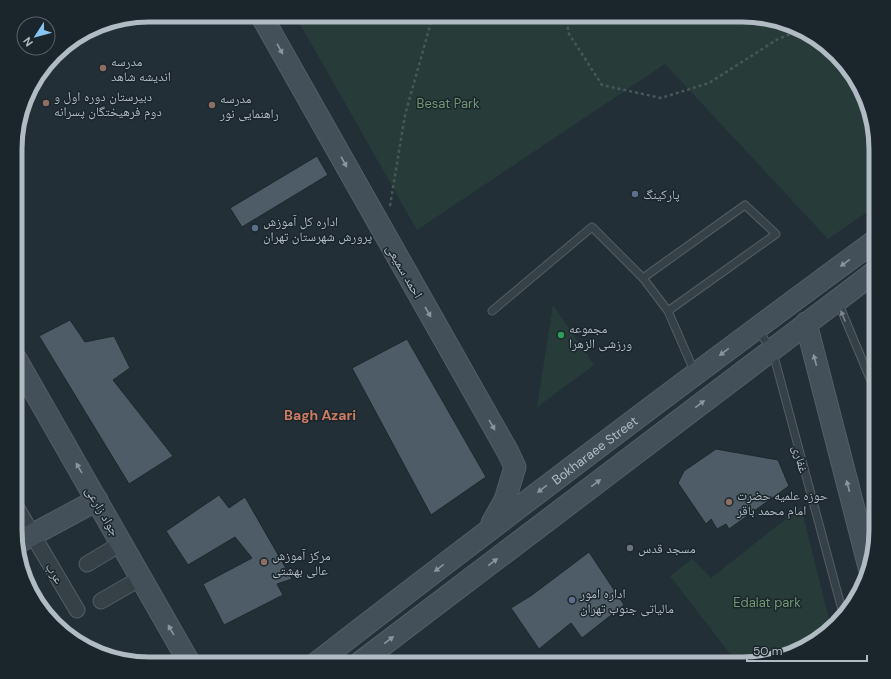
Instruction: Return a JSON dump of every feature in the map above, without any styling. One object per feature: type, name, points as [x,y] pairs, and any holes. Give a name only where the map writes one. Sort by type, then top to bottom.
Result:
[{"type":"main road","name":"احمد سمیعی","points":[[265,22],[508,452],[514,467],[505,500],[487,531]]},
{"type":"main road","name":"Bokharaee Street","points":[[324,657],[695,373],[869,245]]},
{"type":"main road","points":[[367,657],[869,276]]},
{"type":"main road","points":[[762,323],[806,323]]},
{"type":"main road","points":[[806,323],[866,557]]},
{"type":"main road","name":"جواد زارعی","points":[[22,369],[186,657]]},
{"type":"main road","points":[[24,539],[97,500]]},
{"type":"street","name":"عرب","points":[[24,539],[77,610]]},
{"type":"street","points":[[87,564],[122,543]]},
{"type":"street","points":[[101,601],[141,578]]},
{"type":"lane","points":[[643,278],[745,205],[776,234],[668,311]]},
{"type":"lane","points":[[492,311],[592,227],[643,278],[668,311],[695,373]]},
{"type":"lane","points":[[837,300],[869,376]]},
{"type":"lane","name":"غفاری","points":[[762,323],[772,349],[842,608]]},
{"type":"lane","points":[[858,524],[869,535]]},
{"type":"path","points":[[385,235],[405,116],[431,22]]},
{"type":"path","points":[[566,22],[569,34],[602,84],[661,98],[709,83],[778,39],[793,33]]},
{"type":"green space","name":"Besat Park","points":[[299,22],[750,22],[767,24],[791,32],[813,43],[832,59],[848,78],[865,116],[869,149],[869,211],[828,239],[665,64],[417,230]]},
{"type":"green space","name":"مجموعه ورزشی الزهرا","points":[[553,305],[594,365],[537,407]]},
{"type":"green space","name":"Edalat park","points":[[801,507],[830,621],[813,636],[775,653],[759,656],[733,657],[670,576],[692,559],[711,578]]},
{"type":"building","points":[[317,156],[328,175],[242,227],[230,208]]},
{"type":"building","points":[[70,320],[85,342],[114,336],[130,368],[113,380],[173,456],[129,484],[39,336]]},
{"type":"building","points":[[407,339],[486,477],[431,515],[352,368]]},
{"type":"building","name":"حوزه علمیه حضرت امام محمد باقر","points":[[716,449],[778,460],[789,486],[729,529],[726,524],[717,529],[711,519],[706,524],[678,483],[684,471]]},
{"type":"building","name":"مرکز آموزش عالی بهشتی","points":[[219,495],[229,508],[245,497],[292,579],[277,584],[283,595],[224,625],[203,584],[252,558],[235,537],[188,565],[166,531]]},
{"type":"building","name":"اداره امور مالیاتی جنوب تهران","points":[[589,552],[624,605],[582,638],[571,623],[539,649],[511,608],[532,595]]},
{"type":"place","name":"مدرسه اندیشه شاهد","points":[[103,68]]},
{"type":"place","name":"دبیرستان دوره اول و دوم فرهیختگان پسرانه","points":[[46,103]]},
{"type":"place","name":"مدرسه راهنمایی نور","points":[[212,105]]},
{"type":"place","name":"پارکینگ","points":[[635,194]]},
{"type":"place","name":"اداره کل آموزش پرورش شهرستان تهران","points":[[255,228]]},
{"type":"place","name":"مجموعه ورزشی الزهرا","points":[[561,335]]},
{"type":"place","name":"حوزه علمیه حضرت امام محمد باقر","points":[[729,502]]},
{"type":"place","name":"مسجد قدس","points":[[630,548]]},
{"type":"place","name":"مرکز آموزش عالی بهشتی","points":[[264,562]]},
{"type":"place","name":"اداره امور مالیاتی جنوب تهران","points":[[572,600]]},
{"type":"district","name":"Bagh Azari","points":[[320,415]]}]
